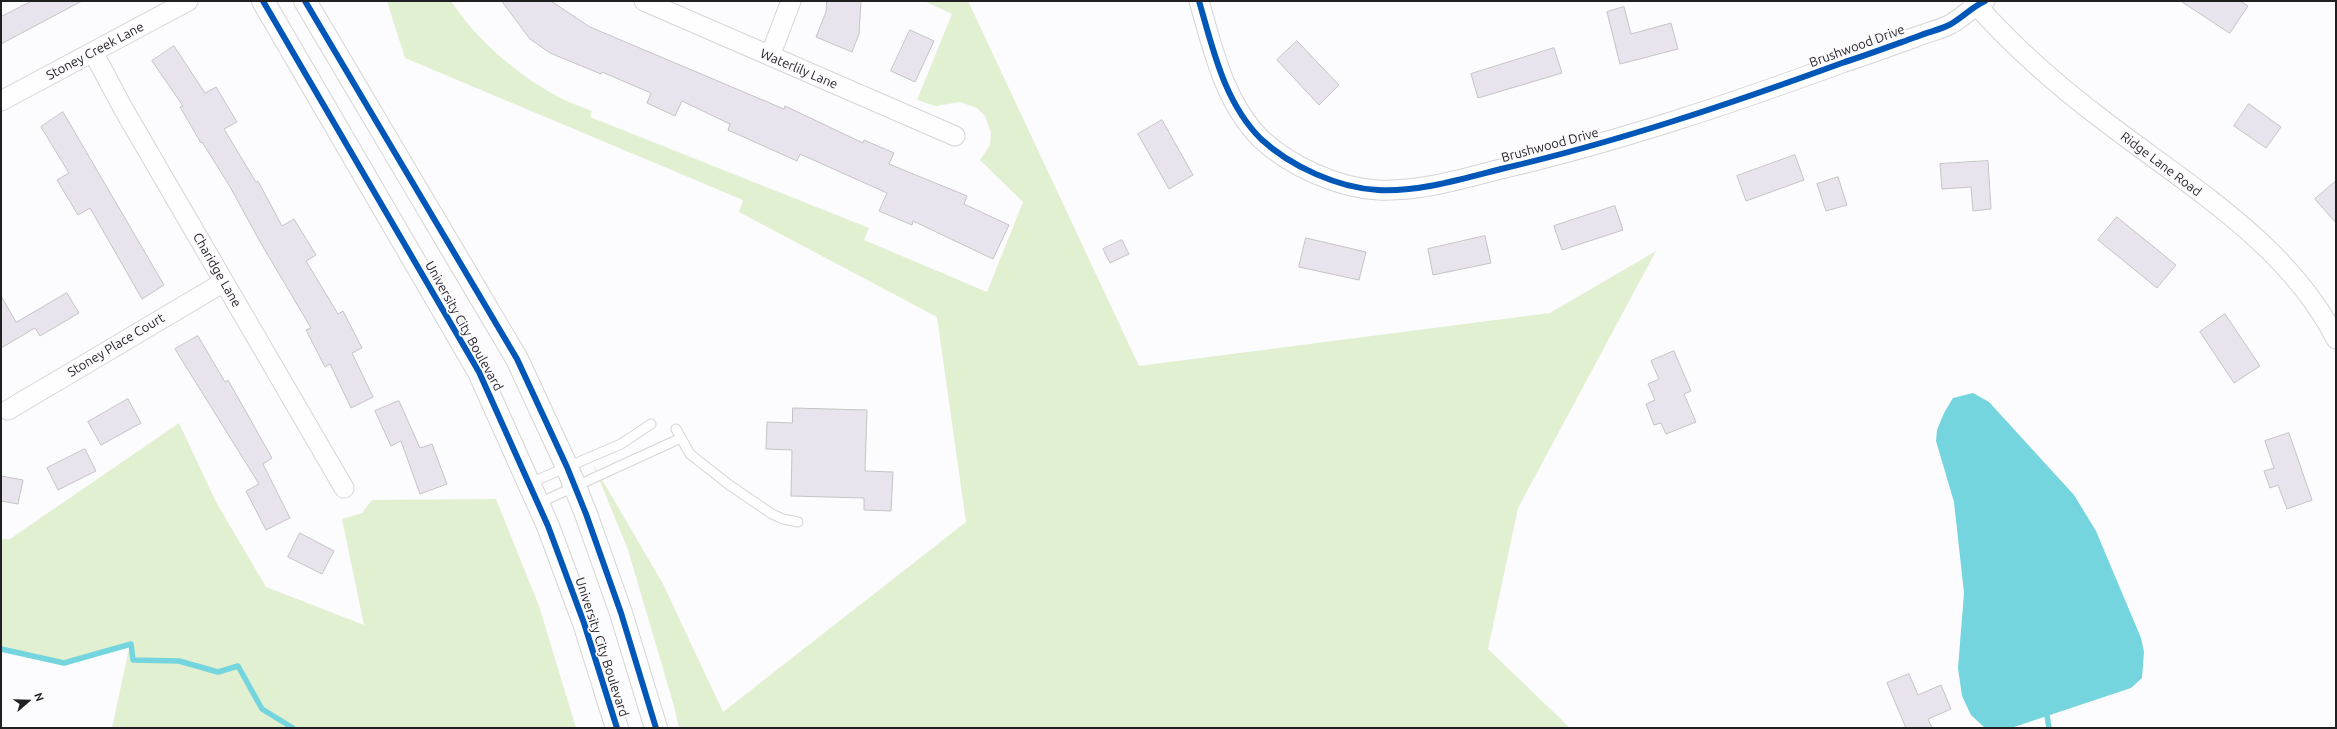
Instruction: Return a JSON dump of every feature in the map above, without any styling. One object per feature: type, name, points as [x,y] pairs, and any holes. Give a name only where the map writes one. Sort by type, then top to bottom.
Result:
[{"type":"main road","name":"University City Boulevard","points":[[263,1],[479,372],[539,503],[584,623],[617,728]]},
{"type":"main road","name":"University City Boulevard","points":[[305,1],[518,359],[576,487],[621,613],[656,728]]},
{"type":"street","name":"Stoney Creek Lane","points":[[1,101],[188,1]]},
{"type":"street","name":"Waterlily Lane","points":[[644,1],[955,136]]},
{"type":"street","points":[[770,56],[790,1]]},
{"type":"street","name":"Brushwood Drive","points":[[1199,1],[1220,72],[1228,92],[1244,118],[1261,139],[1280,154],[1320,174],[1358,187],[1378,190],[1407,188],[1449,182],[1532,162],[1618,138],[1820,71],[1950,24],[1978,2]]},
{"type":"street","name":"Ridge Lane Road","points":[[1978,2],[2061,85],[2106,123],[2236,221],[2264,247],[2305,290],[2327,322],[2336,339]]},
{"type":"street","name":"Charidge Lane","points":[[93,52],[124,110],[344,488]]},
{"type":"street","name":"Stoney Place Court","points":[[8,410],[224,282]]},
{"type":"lane","points":[[530,484],[621,444],[651,424]]},
{"type":"lane","points":[[676,429],[690,454],[745,496],[783,519],[798,522]]},
{"type":"lane","points":[[539,503],[681,438]]},
{"type":"green space","points":[[387,1],[451,1],[484,42],[511,66],[540,86],[568,102],[592,111],[590,117],[869,228],[864,240],[987,292],[1023,202],[980,160],[990,145],[991,133],[985,116],[977,108],[960,102],[936,106],[917,100],[952,14],[924,1],[968,1],[1139,366],[1550,313],[1656,251],[1518,508],[1488,649],[1570,728],[679,728],[674,706],[628,550],[593,464],[663,584],[723,712],[966,522],[937,317],[739,212],[743,200],[405,58]]},
{"type":"green space","points":[[179,423],[216,502],[266,587],[364,625],[342,519],[362,513],[372,500],[496,499],[539,606],[576,728],[112,728],[130,644],[64,663],[1,649],[1,539],[10,539]]},
{"type":"water","points":[[1973,393],[1989,402],[2074,495],[2096,531],[2141,638],[2144,652],[2142,678],[2131,688],[2011,728],[1985,728],[1971,715],[1962,696],[1958,668],[1964,593],[1954,502],[1936,441],[1937,430],[1944,413],[1953,398]]},
{"type":"building","points":[[32,1],[82,1],[1,44],[1,17]]},
{"type":"building","points":[[502,1],[551,1],[590,27],[784,109],[785,106],[863,143],[864,140],[894,153],[889,164],[967,196],[964,204],[1009,225],[993,259],[913,221],[912,225],[879,211],[887,193],[800,154],[797,161],[728,130],[730,124],[682,101],[675,116],[647,103],[651,93],[602,72],[601,74],[550,53],[530,39]]},
{"type":"building","points":[[827,1],[861,1],[859,34],[852,52],[816,37],[826,12]]},
{"type":"building","points":[[2181,1],[2240,1],[2248,6],[2230,33]]},
{"type":"building","points":[[1624,7],[1631,34],[1671,23],[1678,49],[1620,64],[1607,12]]},
{"type":"building","points":[[910,30],[934,41],[915,82],[891,71]]},
{"type":"building","points":[[1297,41],[1339,85],[1319,105],[1277,60]]},
{"type":"building","points":[[174,46],[205,93],[216,87],[237,122],[224,129],[256,182],[258,181],[282,226],[294,219],[316,255],[306,261],[338,314],[343,311],[362,348],[352,353],[373,397],[351,408],[330,364],[325,367],[306,330],[311,328],[259,240],[229,185],[202,142],[201,143],[180,107],[183,106],[152,61]]},
{"type":"building","points":[[1554,48],[1562,73],[1478,98],[1471,74]]},
{"type":"building","points":[[2249,104],[2281,127],[2266,148],[2234,126]]},
{"type":"building","points":[[63,112],[164,285],[142,299],[90,208],[78,215],[57,180],[69,173],[41,127]]},
{"type":"building","points":[[1162,120],[1193,175],[1169,189],[1138,134]]},
{"type":"building","points":[[1795,155],[1804,180],[1746,201],[1737,176]]},
{"type":"building","points":[[1988,161],[1991,209],[1973,211],[1971,187],[1942,189],[1940,164]]},
{"type":"building","points":[[1838,177],[1847,205],[1826,211],[1817,184]]},
{"type":"building","points":[[2336,181],[2336,223],[2315,199]]},
{"type":"building","points":[[1615,206],[1623,230],[1562,250],[1554,226]]},
{"type":"building","points":[[2117,217],[2176,265],[2157,288],[2098,240]]},
{"type":"building","points":[[1485,236],[1491,263],[1433,275],[1428,249]]},
{"type":"building","points":[[1306,238],[1366,252],[1359,280],[1299,267]]},
{"type":"building","points":[[1122,240],[1129,254],[1110,263],[1103,249]]},
{"type":"building","points":[[67,293],[79,313],[40,336],[35,328],[1,348],[1,296],[16,322]]},
{"type":"building","points":[[2225,314],[2260,366],[2234,383],[2200,332]]},
{"type":"building","points":[[198,336],[225,382],[228,380],[272,458],[263,464],[290,518],[266,530],[246,491],[259,484],[175,349]]},
{"type":"building","points":[[1674,351],[1691,391],[1684,394],[1696,422],[1666,434],[1661,423],[1654,425],[1646,404],[1655,400],[1648,384],[1659,379],[1651,361]]},
{"type":"building","points":[[128,399],[141,423],[101,445],[88,422]]},
{"type":"building","points":[[399,401],[420,448],[432,444],[447,484],[420,494],[401,441],[391,446],[375,411]]},
{"type":"building","points":[[793,408],[867,410],[865,471],[893,472],[891,511],[864,510],[864,498],[791,496],[792,450],[766,449],[767,422],[792,423]]},
{"type":"building","points":[[2289,433],[2312,500],[2287,509],[2278,485],[2270,488],[2264,471],[2274,468],[2265,441]]},
{"type":"building","points":[[85,449],[96,471],[58,490],[47,468]]},
{"type":"building","points":[[1,476],[23,480],[18,504],[1,501]]},
{"type":"building","points":[[300,533],[334,551],[322,574],[288,557]]},
{"type":"building","points":[[1909,674],[1918,695],[1941,685],[1951,709],[1928,719],[1932,728],[1906,728],[1887,683]]},
{"type":"waterway","points":[[1,649],[64,663],[131,644],[133,660],[179,661],[218,672],[238,666],[262,709],[293,728]]},
{"type":"waterway","points":[[2046,709],[2049,728]]},
{"type":"cycle path","points":[[263,1],[479,372],[548,526],[584,623],[617,728]]},
{"type":"cycle path","points":[[305,1],[517,359],[567,467],[586,514],[621,613],[656,728]]},
{"type":"cycle path","points":[[1199,1],[1215,56],[1229,92],[1248,124],[1261,139],[1286,158],[1315,174],[1347,185],[1378,190],[1409,189],[1456,181],[1587,147],[1673,121],[1758,93],[1942,28],[1951,24],[1985,1]]}]
